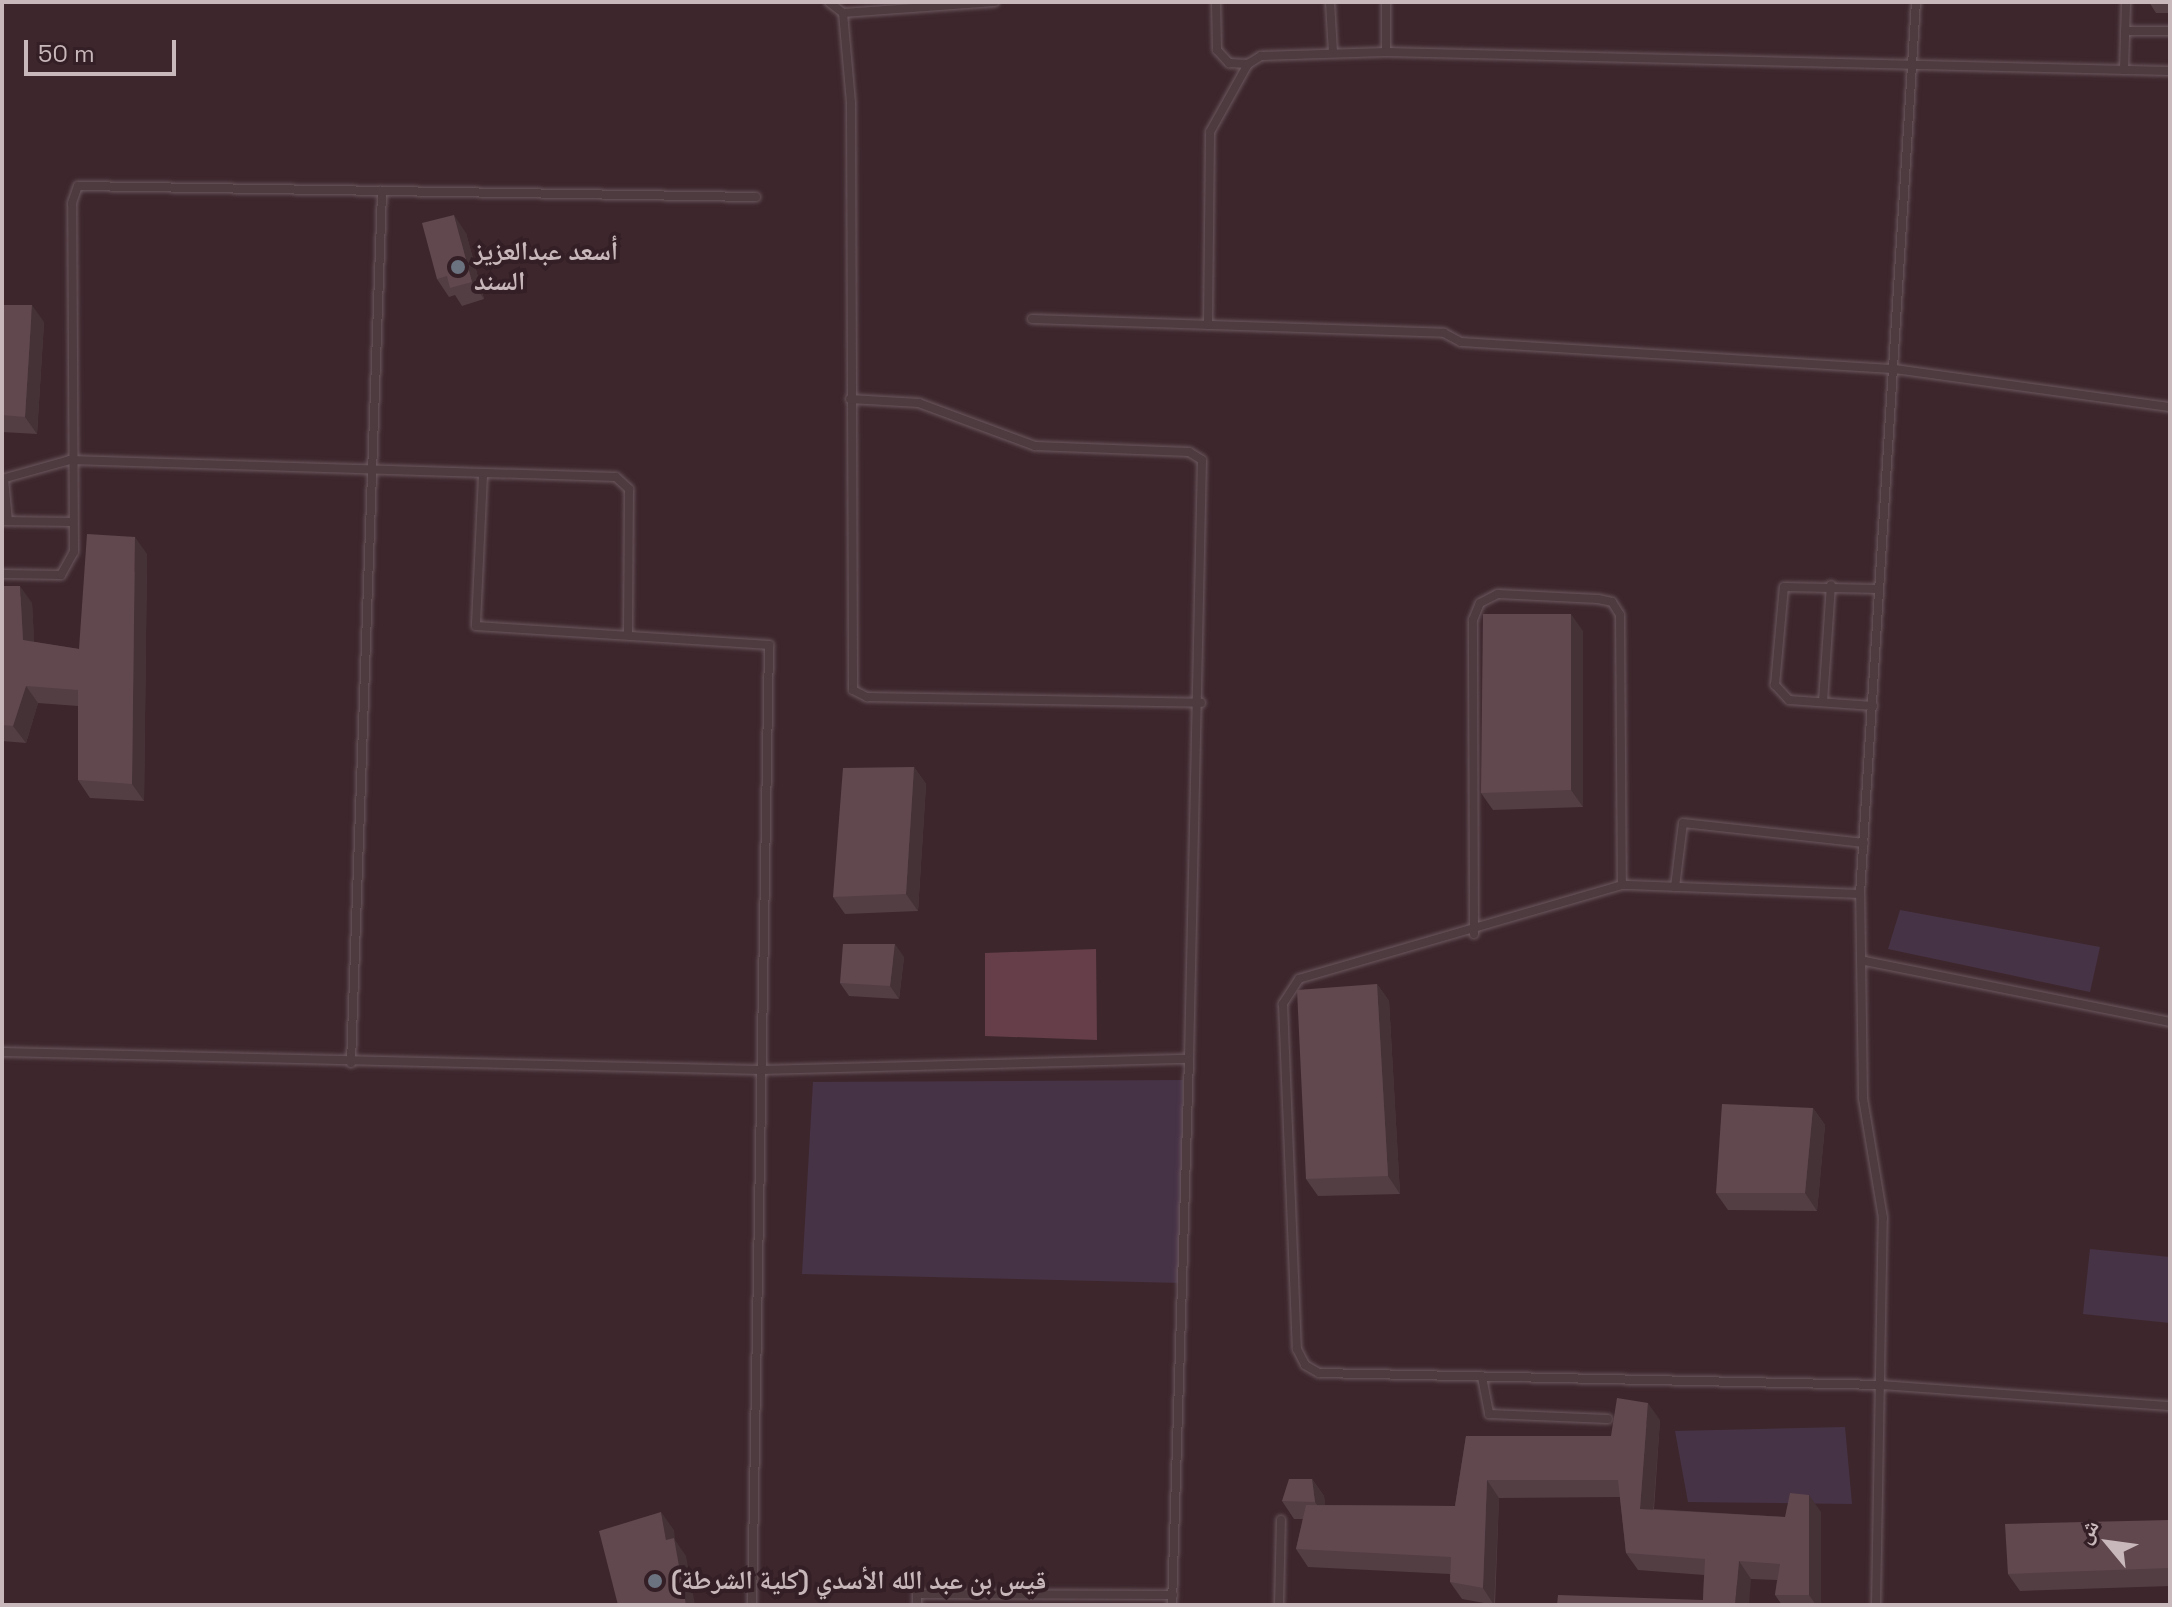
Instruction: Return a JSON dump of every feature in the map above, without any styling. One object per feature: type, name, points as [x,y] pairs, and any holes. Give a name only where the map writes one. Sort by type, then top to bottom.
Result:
[{"type":"lane","points":[[829,2],[843,13],[995,2]]},
{"type":"lane","points":[[1216,2],[1217,50],[1229,63],[1248,64]]},
{"type":"lane","points":[[1330,2],[1333,53]]},
{"type":"lane","points":[[1386,2],[1386,52]]},
{"type":"lane","points":[[1876,1605],[1883,1218],[1863,1098],[1865,961],[1860,894],[1916,2]]},
{"type":"lane","points":[[2124,70],[2126,2]]},
{"type":"lane","points":[[843,13],[851,103],[853,690],[867,697],[1201,703]]},
{"type":"lane","points":[[2125,31],[2170,31]]},
{"type":"lane","points":[[1208,325],[1210,132],[1248,64],[1261,56],[1386,52],[1913,62],[2170,71]]},
{"type":"lane","points":[[2,574],[61,575],[74,552],[70,460],[78,186],[756,197]]},
{"type":"lane","points":[[351,1063],[382,191]]},
{"type":"lane","points":[[1032,319],[1444,333],[1461,342],[1895,369],[2170,407]]},
{"type":"lane","points":[[850,399],[937,407],[996,437],[1035,446],[1197,455],[1201,703],[1172,1600],[917,1594],[917,1605]]},
{"type":"lane","points":[[73,522],[5,521],[3,479],[70,460],[626,481],[628,632]]},
{"type":"lane","points":[[483,475],[476,626],[628,632],[769,645],[752,1605]]},
{"type":"lane","points":[[1873,706],[1784,699],[1775,685],[1784,587],[1831,585],[1879,589]]},
{"type":"lane","points":[[1823,702],[1831,585]]},
{"type":"lane","points":[[1474,934],[1473,620],[1480,603],[1498,594],[1598,599],[1612,602],[1620,615],[1622,885]]},
{"type":"lane","points":[[1675,887],[1683,823],[1864,843]]},
{"type":"lane","points":[[1860,894],[1622,885],[1474,934],[1299,979],[1283,1004],[1297,1349],[1305,1365],[1319,1373],[1882,1385],[2170,1406]]},
{"type":"lane","points":[[1865,961],[2170,1022]]},
{"type":"lane","points":[[2,1052],[351,1063],[761,1070],[1189,1059]]},
{"type":"lane","points":[[1482,1377],[1489,1414],[1608,1419]]},
{"type":"lane","points":[[1279,1605],[1281,1520]]},
{"type":"shaded area","points":[[1900,910],[2100,947],[2090,992],[1888,949]]},
{"type":"shaded area","points":[[1096,949],[1097,1040],[985,1036],[985,953]]},
{"type":"shaded area","points":[[1183,1080],[1182,1283],[802,1274],[813,1082]]},
{"type":"shaded area","points":[[2090,1249],[2170,1257],[2170,1323],[2083,1314]]},
{"type":"shaded area","points":[[1845,1427],[1852,1504],[1688,1502],[1675,1431]]},
{"type":"building","points":[[454,215],[472,282],[450,288],[447,276],[437,279],[422,223]]},
{"type":"building","points":[[2,305],[32,305],[25,417],[2,415]]},
{"type":"building","points":[[87,534],[135,537],[132,784],[78,780],[78,690],[26,686],[13,726],[2,725],[2,586],[20,586],[23,640],[79,649]]},
{"type":"building","points":[[1483,614],[1571,614],[1571,790],[1481,793]]},
{"type":"building","points":[[914,767],[906,894],[833,897],[843,768]]},
{"type":"building","points":[[843,944],[895,944],[890,986],[840,983]]},
{"type":"building","points":[[1377,984],[1388,1176],[1306,1179],[1297,990]]},
{"type":"building","points":[[1722,1104],[1813,1108],[1805,1193],[1716,1193]]},
{"type":"building","points":[[1617,1398],[1648,1403],[1640,1509],[1785,1517],[1790,1493],[1809,1495],[1809,1595],[1775,1595],[1780,1564],[1739,1561],[1735,1605],[1557,1605],[1558,1595],[1703,1600],[1705,1559],[1626,1553],[1618,1480],[1487,1480],[1483,1588],[1450,1582],[1451,1557],[1296,1549],[1306,1505],[1455,1506],[1466,1436],[1611,1436]]},
{"type":"building","points":[[1289,1479],[1312,1479],[1315,1502],[1282,1501]]},
{"type":"building","name":"قيس بن عبد الله الأسدي (كلية الشرطة)","points":[[661,1512],[666,1540],[674,1538],[686,1605],[618,1605],[599,1531]]},
{"type":"building","points":[[2170,1520],[2170,1568],[2008,1574],[2005,1524]]},
{"type":"place","name":"أسعد عبدالعزيز السند","points":[[458,267]]},
{"type":"place","name":"قيس بن عبد الله الأسدي (كلية الشرطة)","points":[[655,1581]]}]
